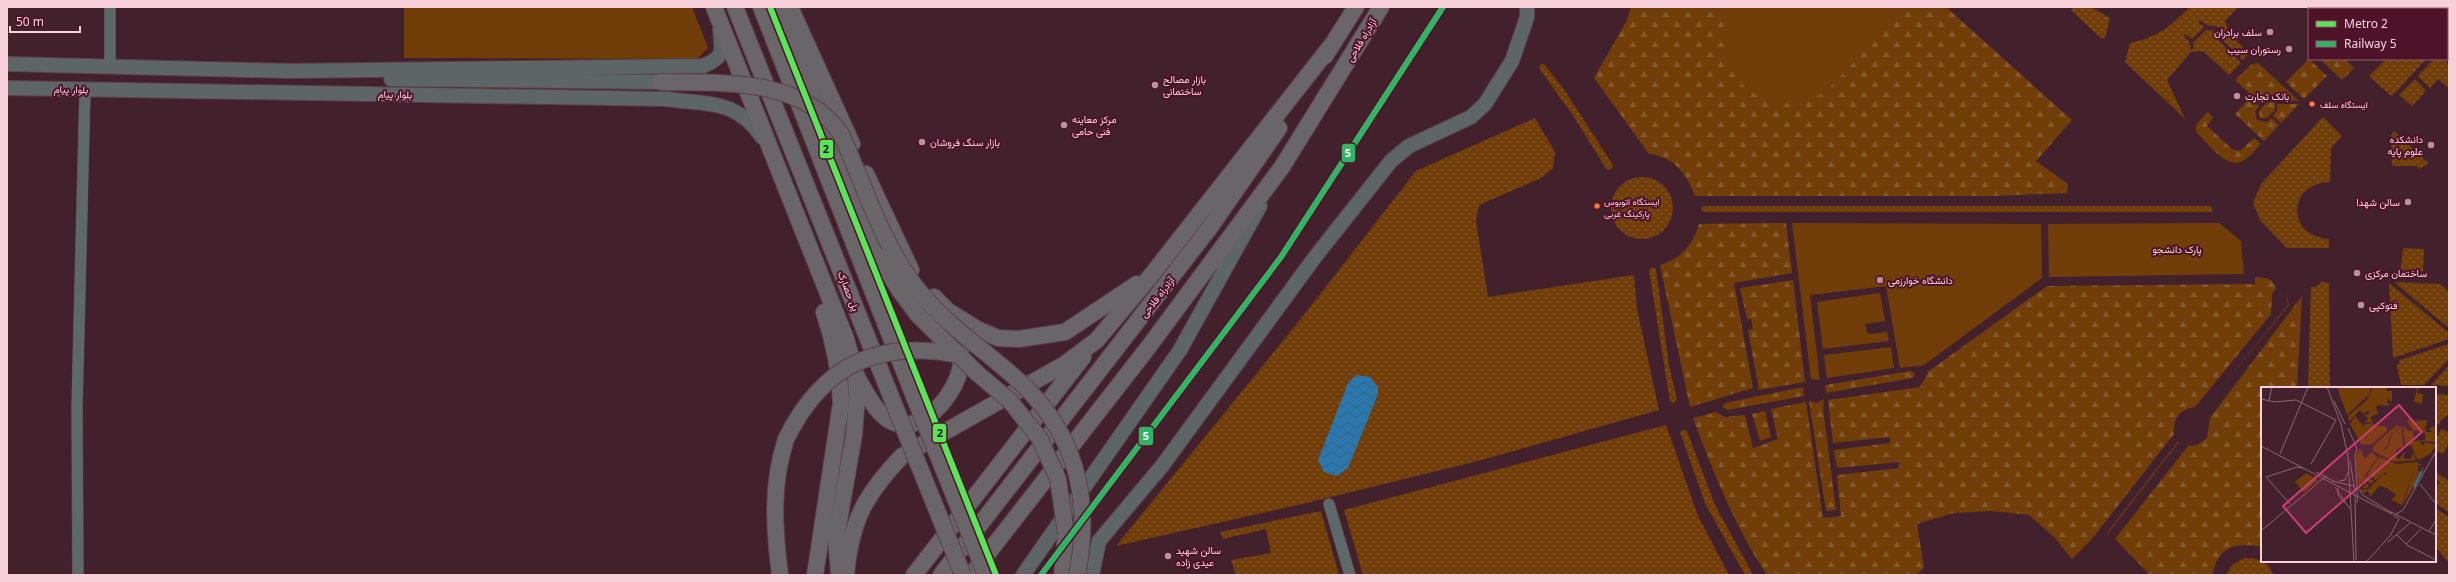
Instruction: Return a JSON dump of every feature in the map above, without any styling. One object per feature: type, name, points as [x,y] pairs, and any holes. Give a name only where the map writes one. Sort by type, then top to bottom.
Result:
[{"type":"highway","points":[[714,7],[767,144],[846,339],[856,375],[874,405],[884,416],[896,424],[907,424],[927,417],[949,394],[958,379],[961,360],[958,336],[948,311]]},
{"type":"highway","name":"پل حصارک","points":[[735,7],[963,575]]},
{"type":"highway","points":[[760,7],[986,575]]},
{"type":"highway","points":[[777,7],[878,256],[900,292],[918,315],[977,374],[1010,401],[1040,439],[1058,479],[1066,533],[1062,575]]},
{"type":"highway","points":[[790,7],[911,270],[926,291],[948,311],[977,329],[998,338],[1019,339],[1065,332],[1153,273]]},
{"type":"highway","name":"آزادراه فلاحی","points":[[941,575],[1211,226],[1262,154],[1356,7]]},
{"type":"highway","name":"آزادراه فلاحی","points":[[971,575],[1147,349],[1282,167],[1381,7]]},
{"type":"highway","points":[[914,575],[1097,340],[1153,273],[1330,47]]},
{"type":"highway","points":[[660,82],[732,84],[756,87],[790,96],[825,114],[841,134],[884,233],[908,277],[946,319],[1030,393],[1054,421],[1068,448],[1076,470],[1083,516],[1082,546],[1077,575]]},
{"type":"highway","points":[[815,575],[841,403],[841,380],[836,348],[823,308],[822,280]]},
{"type":"highway","points":[[846,575],[849,543],[858,515],[872,489],[902,456],[1065,364],[1097,340]]},
{"type":"highway","points":[[780,575],[774,514],[776,476],[786,439],[801,411],[819,389],[841,370],[865,359],[908,351],[944,352],[969,358],[1007,372]]},
{"type":"highway","points":[[840,575],[836,538],[854,435],[856,375]]},
{"type":"main road","points":[[1092,575],[1095,555],[1103,535],[1162,466],[1315,257],[1391,161],[1409,146],[1471,117],[1485,104],[1512,61],[1527,17],[1527,7]]},
{"type":"main road","points":[[707,105],[699,97],[694,86],[696,75],[703,66],[719,58],[722,50],[720,23]]},
{"type":"main road","points":[[7,64],[110,65],[291,71],[703,66]]},
{"type":"main road","points":[[666,99],[676,95],[681,84],[678,73],[670,66]]},
{"type":"main road","points":[[291,71],[347,78],[660,82]]},
{"type":"main road","name":"بلوار پیام","points":[[7,88],[666,99],[733,109],[742,114],[753,124],[767,144]]},
{"type":"main road","points":[[1023,575],[1180,350],[1282,167]]},
{"type":"street","points":[[110,7],[110,65]]},
{"type":"street","points":[[78,575],[77,406],[85,89]]},
{"type":"street","points":[[1328,504],[1350,575]]},
{"type":"green space","points":[[404,7],[692,7],[708,48],[697,59],[404,58]]},
{"type":"green space","points":[[1631,7],[1946,7],[2072,120],[2036,161],[2068,184],[2067,193],[1994,196],[1695,196],[1688,180],[1672,162],[1658,155],[1649,154],[1594,78],[1626,22]]},
{"type":"green space","points":[[1733,7],[1909,7],[1825,91],[1813,98],[1800,102],[1787,103],[1774,102],[1750,91],[1740,82],[1732,71],[1728,63],[1724,47],[1724,39],[1729,15]]},
{"type":"green space","points":[[2074,7],[2091,7],[2110,18],[2105,38],[2101,38],[2071,10]]},
{"type":"green space","points":[[2190,7],[2238,7],[2225,21],[2229,33],[2249,53],[2243,60],[2223,40],[2219,27],[2206,25],[2200,20],[2198,22],[2204,27],[2192,39],[2185,34],[2184,36],[2189,41],[2191,50],[2194,49],[2193,43],[2206,30],[2216,31],[2219,41],[2241,63],[2229,75],[2203,51],[2191,52],[2167,80],[2185,119],[2125,62],[2130,43],[2148,38],[2170,26]]},
{"type":"green space","points":[[2308,60],[2310,60],[2327,76],[2304,99],[2286,82]]},
{"type":"green space","points":[[2321,60],[2346,60],[2354,68],[2342,80]]},
{"type":"green space","points":[[2385,60],[2425,60],[2393,95],[2390,95],[2369,76]]},
{"type":"green space","points":[[2433,60],[2444,60],[2449,64],[2449,88],[2438,79],[2430,88],[2418,76]]},
{"type":"green space","points":[[2258,63],[2299,101],[2265,100],[2261,104],[2235,80],[2252,64]]},
{"type":"green space","points":[[1541,64],[1544,64],[1563,88],[1613,165],[1612,169],[1607,170],[1574,117],[1539,68]]},
{"type":"green space","points":[[2415,79],[2426,91],[2412,106],[2399,95]]},
{"type":"green space","points":[[2250,98],[2259,106],[2255,111],[2257,120],[2267,122],[2271,118],[2279,125],[2264,141],[2235,114]]},
{"type":"green space","points":[[2275,102],[2275,110],[2267,118],[2260,118],[2259,111],[2266,103]]},
{"type":"green space","points":[[2277,104],[2299,104],[2281,123],[2273,116],[2277,111]]},
{"type":"green space","points":[[2208,112],[2213,117],[2207,126],[2232,149],[2240,151],[2254,138],[2261,144],[2243,161],[2237,163],[2230,162],[2217,154],[2196,132],[2196,125]]},
{"type":"green space","points":[[2323,117],[2342,136],[2331,148],[2330,182],[2316,185],[2306,191],[2300,200],[2297,210],[2299,220],[2305,229],[2315,236],[2329,239],[2329,248],[2287,248],[2260,220],[2253,203],[2261,184]]},
{"type":"green space","points":[[1535,118],[1555,152],[1553,168],[1541,178],[1479,205],[1476,221],[1488,297],[1634,275],[1637,309],[1659,410],[1478,461],[1302,504],[1116,546],[1300,320],[1416,171]]},
{"type":"green space","points":[[2394,131],[2429,164],[2418,169],[2417,166],[2392,166],[2391,135]]},
{"type":"green space","points":[[1642,177],[1654,179],[1664,186],[1671,196],[1673,208],[1671,220],[1664,230],[1654,237],[1642,239],[1630,237],[1620,230],[1613,220],[1611,208],[1613,196],[1620,186],[1630,179]]},
{"type":"green space","points":[[1703,206],[2210,206],[2213,209],[2211,212],[1703,212],[1701,209]]},
{"type":"green space","points":[[1786,223],[1792,273],[1734,283],[1753,388],[1690,407],[1660,265],[1675,259],[1686,250],[1697,232],[1699,224]]},
{"type":"green space","points":[[1792,223],[2041,224],[2042,278],[1924,365],[1900,368],[1886,286],[1810,295],[1820,380],[1811,379]]},
{"type":"green space","name":"پارک دانشجو","points":[[2219,223],[2241,241],[2244,274],[2049,277],[2048,224]]},
{"type":"green space","points":[[2403,248],[2424,249],[2423,271],[2401,270]]},
{"type":"green space","points":[[1652,267],[1656,269],[1669,366],[1677,400],[1673,403],[1670,401],[1649,270]]},
{"type":"green space","points":[[2255,277],[2270,280],[2276,288],[2272,294],[2271,314],[2195,407],[2181,412],[2174,424],[2174,434],[2092,539],[2072,559],[2055,538],[2029,515],[1992,511],[1954,513],[1917,524],[1924,568],[1916,575],[1767,575],[1755,557],[1726,499],[1708,459],[1693,418],[1716,412],[1725,417],[1745,415],[1753,448],[1778,439],[1771,409],[1806,402],[1823,518],[1841,516],[1837,475],[1899,468],[1899,462],[1837,468],[1834,450],[1890,443],[1890,437],[1833,443],[1828,400],[1920,387],[1929,371],[2047,286],[2255,284]]},
{"type":"green space","points":[[1793,280],[1805,382],[1759,390],[1748,330],[1753,329],[1751,319],[1747,319],[1740,288]]},
{"type":"green space","points":[[2321,282],[2329,283],[2330,387],[2308,387],[2311,287],[2316,287]]},
{"type":"green space","points":[[2394,282],[2440,284],[2449,292],[2449,328]]},
{"type":"green space","points":[[2389,283],[2449,333],[2449,339],[2393,358]]},
{"type":"green space","points":[[2286,291],[2289,305],[2204,408],[2288,305]]},
{"type":"green space","points":[[1880,293],[1885,321],[1865,324],[1868,334],[1887,332],[1889,341],[1823,349],[1817,302]]},
{"type":"green space","points":[[2302,296],[2297,387],[2261,387],[2261,547],[2241,545],[2230,548],[2220,556],[2216,563],[2213,575],[2150,575],[2115,539],[2188,446],[2197,445],[2207,438],[2210,418]]},
{"type":"green space","points":[[2449,344],[2449,359],[2424,385],[2401,385],[2397,367],[2400,360]]},
{"type":"green space","points":[[1891,347],[1894,368],[1827,378],[1824,355]]},
{"type":"green space","points":[[2449,365],[2449,386],[2431,385]]},
{"type":"green space","points":[[1911,371],[1915,374],[1913,378],[1826,393],[1825,385]]},
{"type":"green space","points":[[1803,387],[1804,396],[1727,410],[1723,407],[1725,403]]},
{"type":"green space","points":[[2436,394],[2449,395],[2449,414],[2441,420],[2439,425],[2436,424]]},
{"type":"green space","points":[[1824,399],[1823,408],[1836,510],[1826,511],[1809,401],[1817,403]]},
{"type":"green space","points":[[1765,411],[1771,437],[1760,441],[1752,414]]},
{"type":"green space","points":[[1666,425],[1698,516],[1729,575],[1363,575],[1344,510]]},
{"type":"green space","points":[[2441,429],[2449,432],[2449,442],[2443,454],[2436,451],[2436,439]]},
{"type":"green space","points":[[1683,430],[1687,431],[1715,505],[1753,575],[1745,575],[1705,503],[1680,432]]},
{"type":"green space","points":[[2179,442],[2108,533],[2106,534],[2177,443]]},
{"type":"green space","points":[[2436,472],[2449,481],[2449,512],[2436,504],[2436,489],[2440,482],[2436,480]]},
{"type":"green space","points":[[2436,509],[2449,517],[2449,563],[2436,547]]},
{"type":"green space","points":[[1321,511],[1339,575],[1236,575],[1231,560],[1271,553],[1266,529],[1223,539],[1220,532]]},
{"type":"green space","points":[[2244,558],[2254,559],[2266,563],[2273,575],[2226,575],[2232,565]]},
{"type":"water","points":[[1356,375],[1370,377],[1378,387],[1378,394],[1348,468],[1337,476],[1324,472],[1318,460],[1348,383]]},
{"type":"metro line","name":"2","points":[[770,7],[996,575]]},
{"type":"rail line","name":"5","points":[[1041,575],[1281,257],[1443,7]]},
{"type":"place","name":"سلف برادران","points":[[2270,32]]},
{"type":"place","name":"رستوران سیب","points":[[2289,49]]},
{"type":"place","name":"بازار مصالح ساختمانی","points":[[1155,85]]},
{"type":"place","name":"بانک تجارت","points":[[2237,96]]},
{"type":"place","name":"ایستگاه سلف","points":[[2312,104]]},
{"type":"place","name":"مرکز معاینه فنی حامی","points":[[1064,125]]},
{"type":"place","name":"بازار سنگ فروشان","points":[[922,142]]},
{"type":"place","name":"دانشکده علوم پایه","points":[[2431,145]]},
{"type":"place","name":"سالن شهدا","points":[[2408,202]]},
{"type":"place","name":"ایستگاه اتوبوس پارکینگ غربی","points":[[1597,206]]},
{"type":"place","name":"ساختمان مرکزی","points":[[2357,273]]},
{"type":"place","name":"دانشگاه خوارزمی","points":[[1880,280]]},
{"type":"place","name":"فتوکپی","points":[[2361,305]]},
{"type":"place","name":"سالن شهید عیدی زاده","points":[[1168,556]]}]
